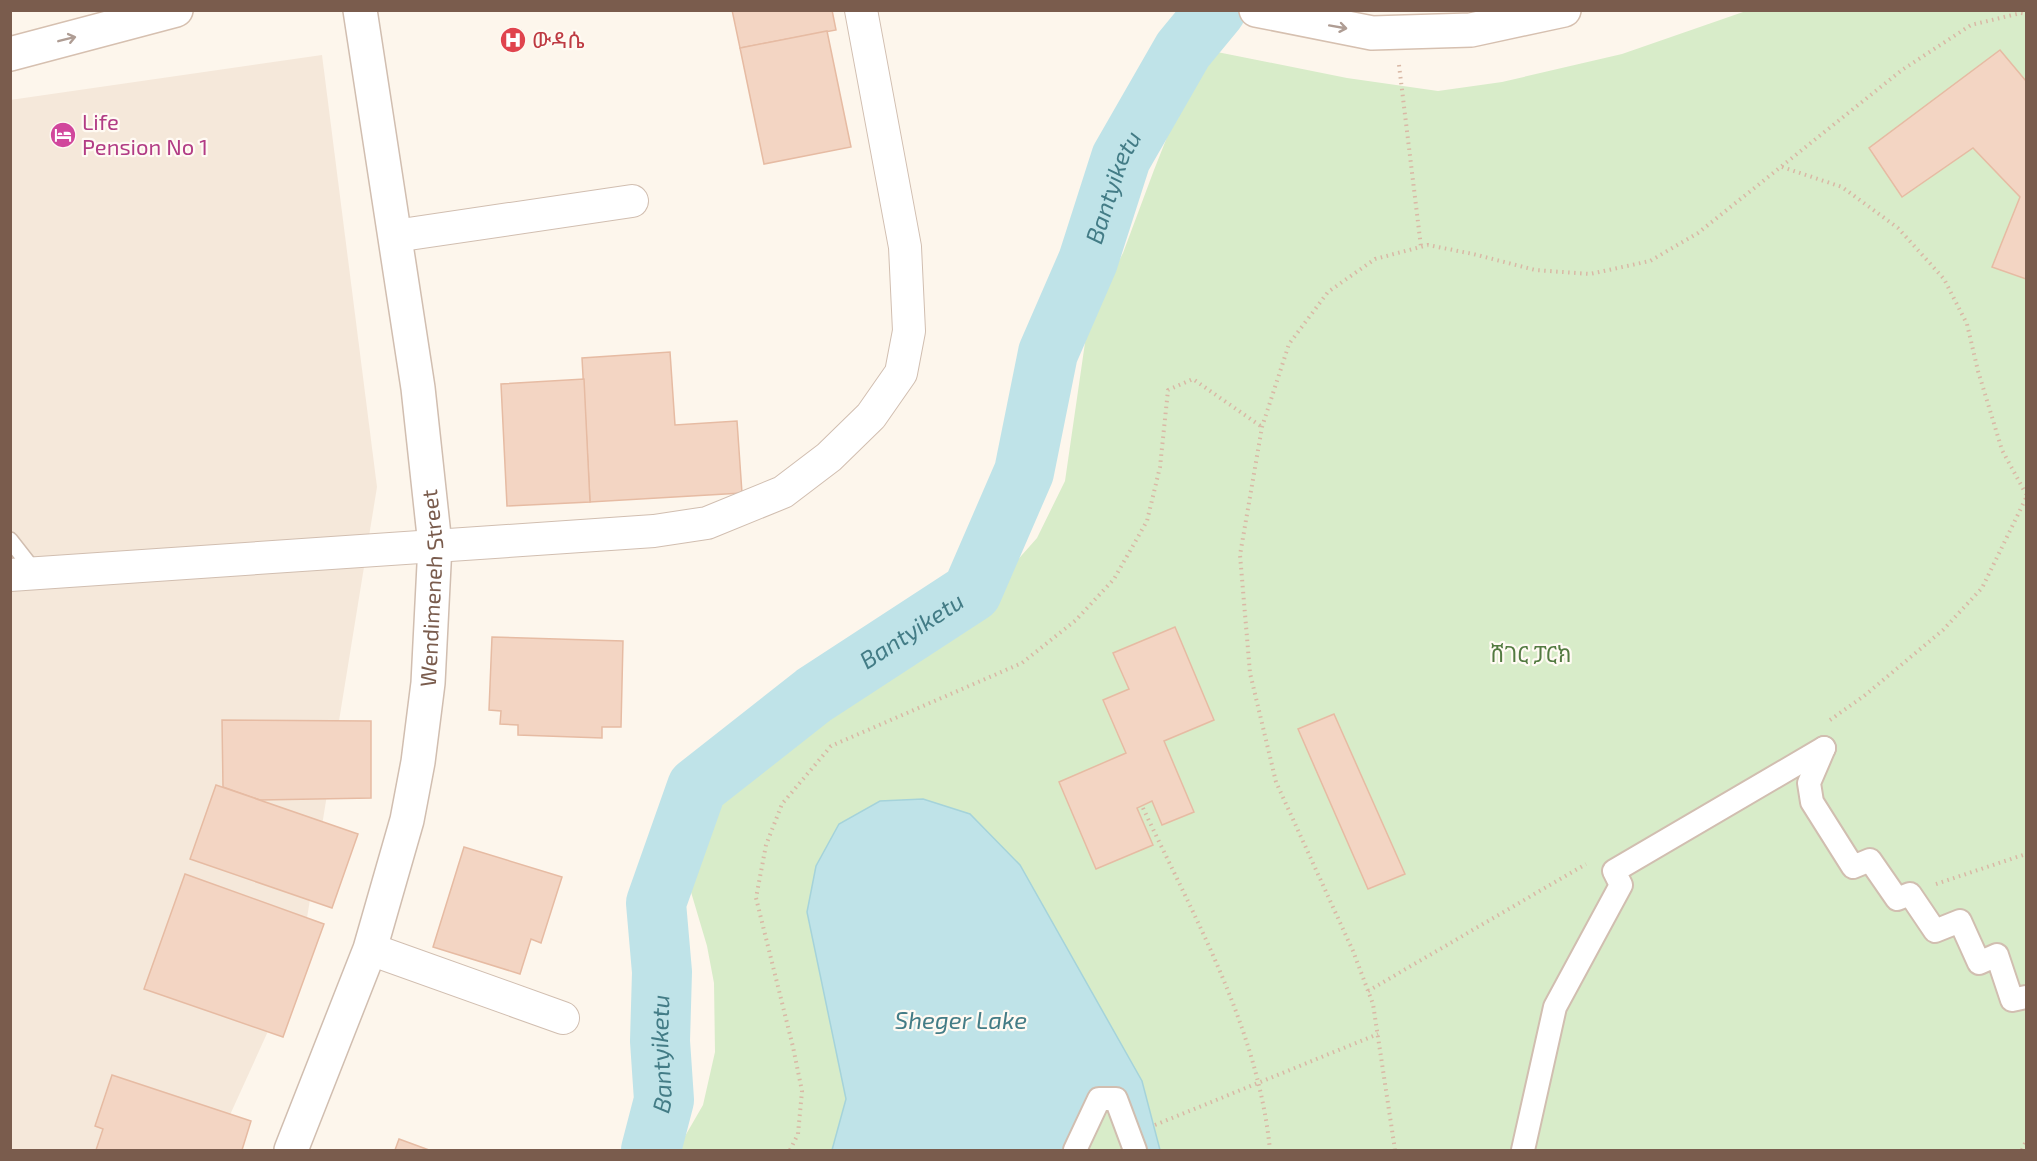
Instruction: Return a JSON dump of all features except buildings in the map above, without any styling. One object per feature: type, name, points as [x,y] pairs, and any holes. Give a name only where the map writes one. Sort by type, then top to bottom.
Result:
[{"type":"street","points":[[10,54],[176,10]]},
{"type":"street","name":"Wendimeneh Street","points":[[291,1150],[370,949],[407,820],[429,683],[435,545],[418,388],[360,10]]},
{"type":"street","points":[[23,574],[654,531],[707,523],[783,492],[829,457],[871,416],[901,373],[909,331],[905,247],[861,10]]},
{"type":"street","points":[[1268,14],[1372,33],[1471,30],[1564,10]]},
{"type":"street","points":[[395,236],[632,201]]},
{"type":"street","points":[[1523,1150],[1556,1007],[1621,885],[1614,871],[1824,748],[1809,783],[1812,802],[1853,867],[1870,860],[1897,899],[1910,894],[1935,931],[1960,921],[1979,963],[1997,955],[2012,1000],[2026,997]]},
{"type":"street","points":[[370,949],[563,1018]]},
{"type":"street","points":[[1075,1150],[1099,1099],[1116,1099],[1135,1150]]},
{"type":"lane","points":[[10,540],[23,574]]},
{"type":"path","points":[[1395,1150],[1373,1004],[1353,951],[1276,782],[1250,673],[1240,555],[1262,427],[1289,344],[1328,292],[1375,259],[1428,245],[1535,270],[1590,274],[1650,261],[1698,233],[1902,70],[1971,25],[2021,13],[2026,14]]},
{"type":"path","points":[[1395,32],[1421,247]]},
{"type":"path","points":[[1781,166],[1842,187],[1898,228],[1944,279],[1967,324],[2002,450],[2026,496],[1982,588],[1943,630],[1864,696],[1822,725]]},
{"type":"path","points":[[790,1150],[798,1134],[802,1091],[794,1047],[756,898],[766,845],[782,804],[831,746],[1022,663],[1076,620],[1114,579],[1146,521],[1160,467],[1168,390],[1193,379],[1262,427]]},
{"type":"path","points":[[1143,808],[1232,1002],[1254,1061],[1270,1150]]},
{"type":"path","points":[[1910,894],[2026,854]]},
{"type":"path","points":[[1368,991],[1596,858]]},
{"type":"path","points":[[1155,1125],[1378,1035]]},
{"type":"path","points":[[2022,1150],[2026,1141]]},
{"type":"shaded area","points":[[322,55],[377,487],[300,961],[214,1150],[11,1150],[10,100]]},
{"type":"green space","name":"ሸገር ፓርክ","points":[[1746,11],[2026,11],[2026,1150],[677,1150],[703,1105],[715,1052],[714,983],[707,946],[691,892],[695,843],[716,789],[761,736],[917,652],[1005,574],[1037,538],[1065,481],[1088,322],[1123,253],[1202,49],[1347,78],[1438,91],[1502,82],[1622,54]]},
{"type":"water","name":"Sheger Lake","points":[[923,799],[970,814],[1020,865],[1142,1081],[1160,1150],[1135,1150],[1116,1099],[1099,1099],[1075,1150],[832,1150],[846,1099],[807,912],[816,866],[839,824],[880,801]]},
{"type":"waterway","name":"Bantyiketu","points":[[651,1150],[664,1100],[660,1041],[662,972],[656,903],[697,787],[814,695],[972,592],[1024,472],[1048,353],[1088,261],[1121,158],[1183,50],[1216,10]]},
{"type":"place","name":"ውዳሴ","points":[[513,40]]},
{"type":"place","name":"Life Pension No 1","points":[[63,135]]}]
